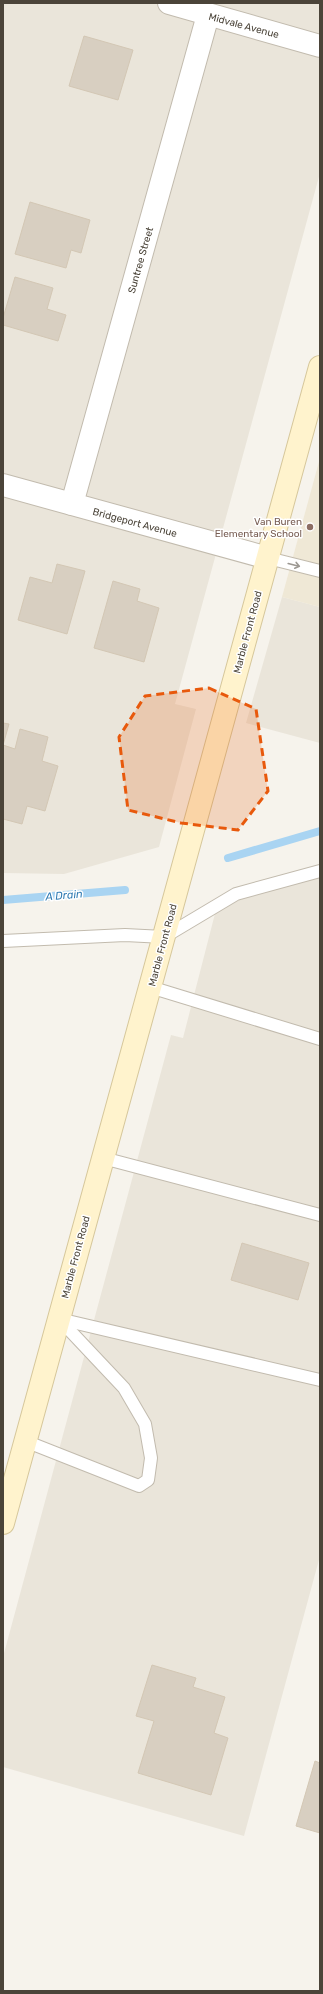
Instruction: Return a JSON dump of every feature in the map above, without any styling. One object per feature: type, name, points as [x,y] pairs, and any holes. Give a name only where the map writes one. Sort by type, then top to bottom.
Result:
[{"type":"street","name":"Midvale Avenue","points":[[169,3],[320,46]]},
{"type":"street","name":"Suntree Street","points":[[72,504],[208,15]]},
{"type":"street","name":"Marble Front Road","points":[[3,1523],[320,367]]},
{"type":"street","name":"Bridgeport Avenue","points":[[3,485],[268,558]]},
{"type":"lane","points":[[268,558],[320,571]]},
{"type":"lane","points":[[3,941],[125,935],[164,937],[236,894],[320,871]]},
{"type":"lane","points":[[150,987],[320,1039]]},
{"type":"lane","points":[[103,1158],[320,1215]]},
{"type":"lane","points":[[58,1319],[320,1380]]},
{"type":"lane","points":[[26,1440],[139,1486],[148,1480],[150,1458],[146,1424],[124,1388],[58,1319]]},
{"type":"highlighted area","points":[[209,688],[256,709],[268,791],[238,830],[181,823],[128,810],[119,737],[145,696]]},
{"type":"shaded area","points":[[3,3],[320,3],[320,173],[175,704],[196,709],[159,847],[64,874],[3,873]]},
{"type":"shaded area","name":"Van Buren Elementary School","points":[[320,458],[320,607],[282,597]]},
{"type":"shaded area","points":[[282,597],[320,607],[320,743],[246,723]]},
{"type":"shaded area","points":[[320,873],[320,1556],[244,1836],[3,1767],[3,1657],[171,1035],[183,1038],[218,902]]},
{"type":"building","points":[[84,36],[133,50],[118,100],[69,86]]},
{"type":"building","points":[[30,202],[90,220],[81,253],[71,250],[66,268],[15,254]]},
{"type":"building","points":[[15,277],[53,288],[47,309],[66,315],[58,341],[3,325],[3,318]]},
{"type":"building","points":[[57,564],[85,571],[67,634],[18,620],[30,577],[52,583]]},
{"type":"building","points":[[113,581],[140,589],[137,601],[159,608],[144,662],[94,648]]},
{"type":"building","points":[[3,723],[9,724],[3,745]]},
{"type":"building","points":[[20,729],[48,737],[42,761],[58,766],[45,811],[27,806],[22,824],[3,819],[3,745],[15,749]]},
{"type":"building","points":[[242,1243],[309,1263],[298,1300],[231,1280]]},
{"type":"building","points":[[152,1665],[196,1678],[193,1687],[225,1697],[214,1733],[228,1738],[211,1795],[138,1773],[154,1721],[136,1716]]},
{"type":"building","points":[[315,1761],[320,1763],[320,1833],[296,1826]]},
{"type":"waterway","name":"A Drain","points":[[228,858],[320,831]]},
{"type":"waterway","name":"A Drain","points":[[3,900],[125,890]]},
{"type":"place","name":"Van Buren Elementary School","points":[[310,527]]}]
